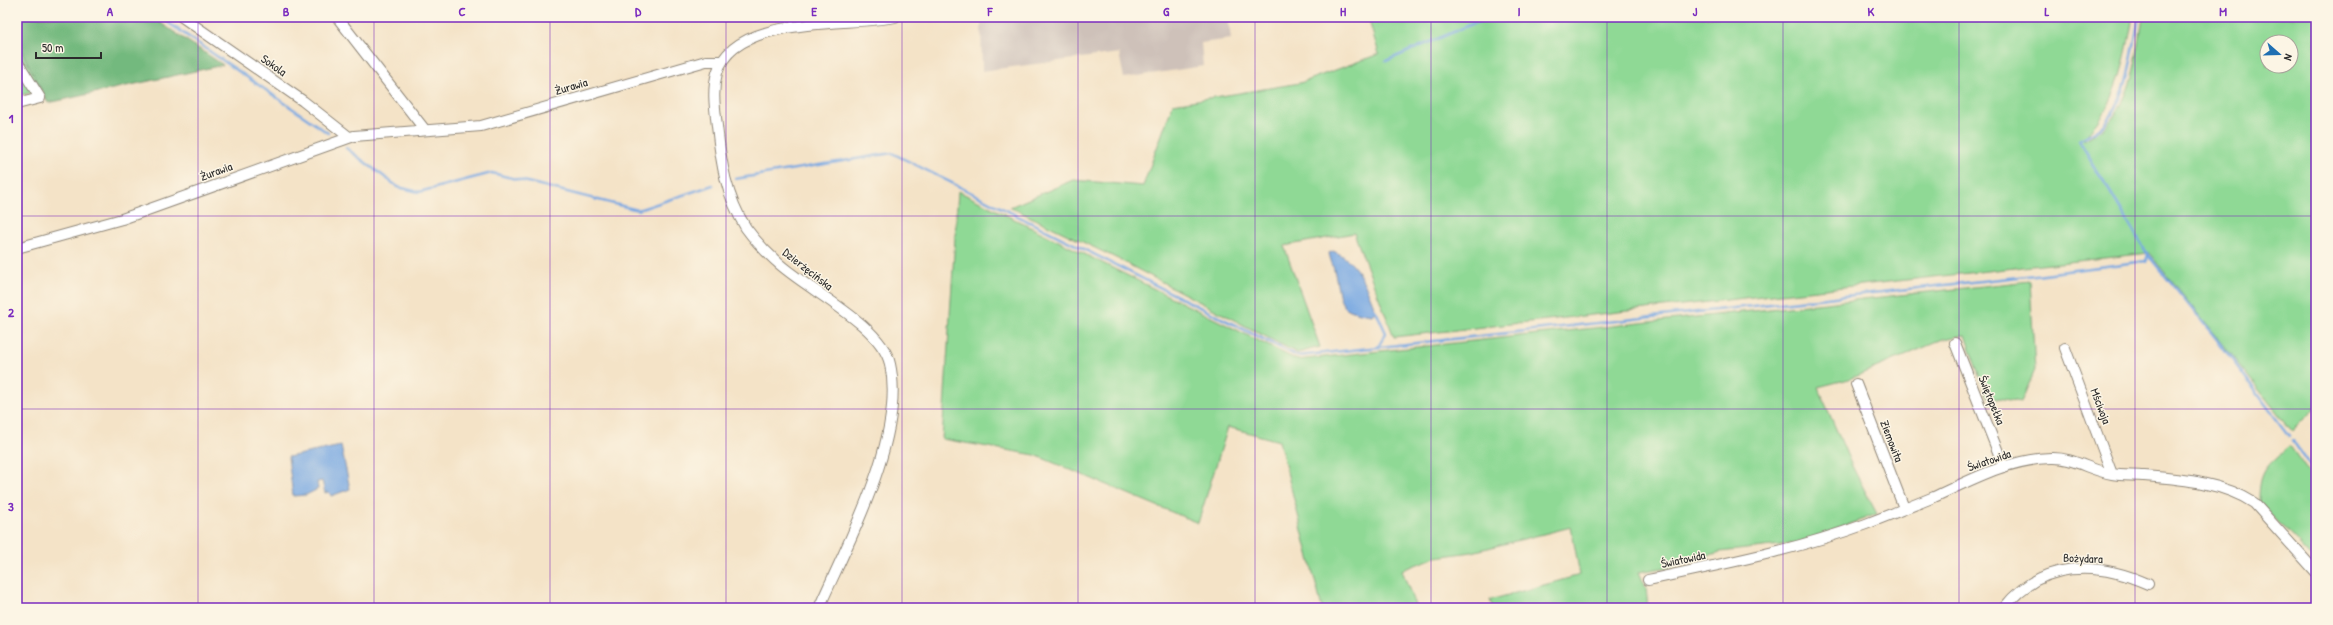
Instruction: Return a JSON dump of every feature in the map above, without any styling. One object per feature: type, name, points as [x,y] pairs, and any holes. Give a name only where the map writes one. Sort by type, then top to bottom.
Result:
[{"type":"street","name":"Sokola","points":[[182,17],[303,101],[349,137]]},
{"type":"street","points":[[337,17],[425,130]]},
{"type":"street","name":"Dzierżęcińska","points":[[819,608],[875,478],[891,414],[893,380],[886,352],[873,335],[776,262],[747,229],[733,205],[725,182],[714,100],[717,72],[722,61],[740,43],[753,36],[795,27],[895,17]]},
{"type":"street","points":[[17,61],[40,98],[17,104]]},
{"type":"street","name":"Żurawia","points":[[17,248],[122,219],[349,137],[481,126],[706,61],[722,61]]},
{"type":"street","name":"Świętopełka","points":[[1955,343],[2004,467]]},
{"type":"street","name":"Mściwoja","points":[[2065,348],[2112,474]]},
{"type":"street","name":"Ziemowita","points":[[1856,384],[1904,508]]},
{"type":"street","name":"Światowida","points":[[1648,580],[1795,547],[1904,508],[1981,475],[2004,467],[2051,458],[2073,461],[2112,474],[2176,478],[2204,484],[2243,496],[2254,503],[2316,572]]},
{"type":"street","name":"Bożydara","points":[[2004,608],[2022,589],[2039,577],[2060,570],[2087,570],[2128,575],[2148,584]]},
{"type":"shaded area","points":[[981,17],[1228,17],[1231,39],[1201,43],[1203,66],[1124,78],[1119,53],[982,71]]},
{"type":"green space","points":[[17,17],[152,17],[223,65],[48,103],[17,42]]},
{"type":"green space","points":[[1368,17],[2133,17],[2129,41],[2117,86],[2104,112],[2084,140],[2105,127],[2122,103],[2128,90],[2136,61],[2143,17],[2316,17],[2316,407],[2292,431],[2149,253],[1394,337],[1354,233],[1284,246],[1320,347],[1297,353],[1118,259],[1010,207],[1073,180],[1143,186],[1173,104],[1300,83],[1379,54]]},
{"type":"green space","points":[[17,42],[42,90],[17,96]]},
{"type":"green space","points":[[958,191],[1297,360],[2030,281],[2035,370],[2021,402],[1986,396],[1965,335],[1944,339],[1849,379],[1818,387],[1851,464],[1877,514],[1799,543],[1720,552],[1675,566],[1639,572],[1646,588],[1648,608],[1569,608],[1557,606],[1493,608],[1490,600],[1580,575],[1571,527],[1472,552],[1436,557],[1402,570],[1416,608],[1322,608],[1279,441],[1228,427],[1198,523],[1035,455],[942,439]]},
{"type":"green space","points":[[2290,446],[2316,483],[2316,562],[2259,502],[2259,491],[2266,469]]},
{"type":"water","points":[[1333,251],[1349,261],[1360,276],[1376,311],[1372,315],[1352,311],[1346,308],[1343,304],[1340,299],[1329,253]]},
{"type":"water","points":[[341,446],[350,489],[331,496],[329,492],[325,493],[322,481],[317,482],[318,489],[306,495],[293,496],[288,457]]},
{"type":"waterway","points":[[160,17],[328,133]]},
{"type":"waterway","points":[[1386,61],[1472,24],[1494,17]]},
{"type":"waterway","points":[[2139,17],[2128,76],[2117,105],[2110,118],[2101,127],[2079,140],[2148,255],[2222,346],[2289,436]]},
{"type":"waterway","points":[[346,148],[398,187],[419,192],[492,173],[638,210],[713,185]]},
{"type":"waterway","points":[[735,179],[892,153],[1297,356],[2027,276],[2146,261],[2148,255]]},
{"type":"waterway","points":[[1376,311],[1386,333],[1378,347]]},
{"type":"waterway","points":[[2293,441],[2316,475]]}]
